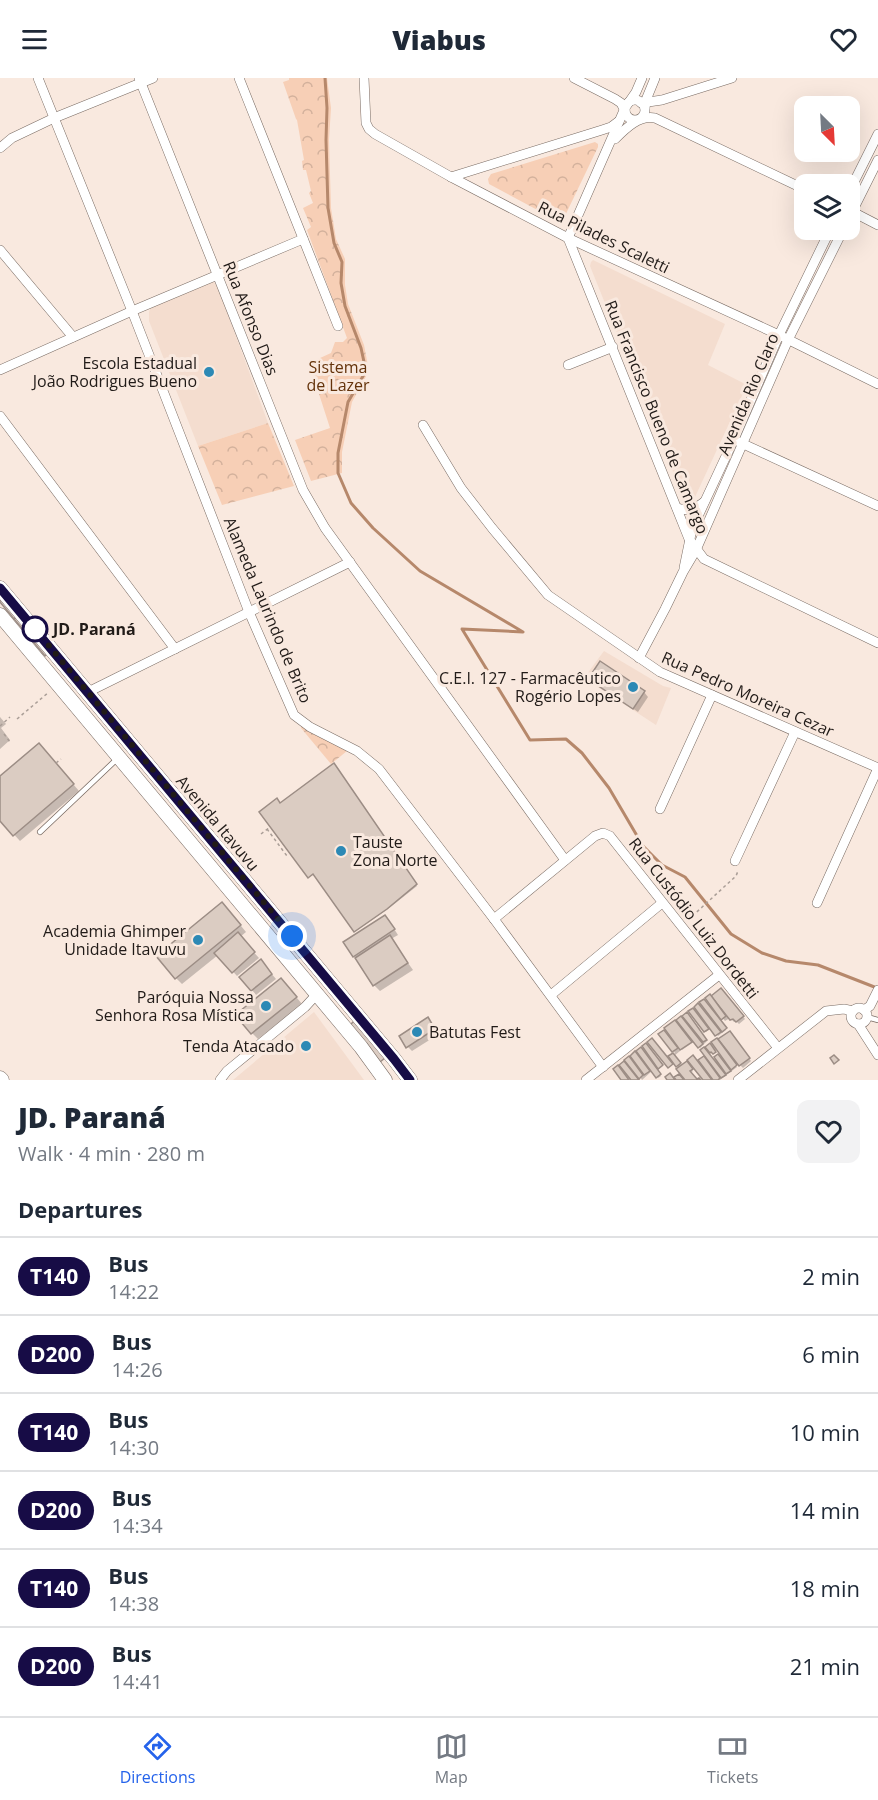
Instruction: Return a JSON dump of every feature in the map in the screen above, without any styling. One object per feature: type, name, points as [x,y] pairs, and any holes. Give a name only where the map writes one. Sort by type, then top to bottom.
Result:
[{"type":"main road","name":"Avenida Itavuvu","points":[[0,588],[410,1080]]},
{"type":"main road","name":"Avenida Itavuvu","points":[[0,615],[362,1047],[385,1080]]},
{"type":"main road","points":[[316,994],[320,970]]},
{"type":"street","name":"Alameda Laurindo de Brito","points":[[38,78],[249,612],[294,715],[310,727],[357,751],[379,769],[603,1067]]},
{"type":"street","points":[[0,148],[12,138],[54,118],[140,80],[153,78]]},
{"type":"street","points":[[239,78],[338,326]]},
{"type":"street","name":"Rua Pilades Scaletti","points":[[364,78],[366,123],[369,129],[451,177],[568,238],[779,335],[878,384]]},
{"type":"street","points":[[574,78],[615,99],[630,119],[655,118],[794,184]]},
{"type":"street","points":[[568,238],[624,111],[642,78]]},
{"type":"street","points":[[608,148],[618,136],[644,115],[644,106],[655,78]]},
{"type":"street","points":[[451,177],[611,127],[632,101],[644,106],[732,78]]},
{"type":"street","name":"Rua Afonso Dias","points":[[140,80],[303,490],[325,528],[565,860]]},
{"type":"street","points":[[858,174],[878,134]]},
{"type":"street","points":[[860,194],[878,160]]},
{"type":"street","points":[[472,188],[469,180],[475,170]]},
{"type":"street","points":[[860,217],[878,225]]},
{"type":"street","name":"Rua Francisco Bueno de Camargo","points":[[568,238],[689,539],[696,550],[704,559],[878,643]]},
{"type":"street","points":[[0,370],[303,239]]},
{"type":"street","name":"Avenida Rio Claro","points":[[683,572],[689,539],[704,502],[779,335],[825,240]]},
{"type":"street","name":"Avenida Rio Claro","points":[[639,658],[696,550],[788,340],[838,240]]},
{"type":"street","points":[[0,250],[73,337]]},
{"type":"street","points":[[582,271],[584,256],[595,250]]},
{"type":"street","points":[[568,366],[613,347]]},
{"type":"street","points":[[0,416],[176,649]]},
{"type":"street","name":"Rua Pedro Moreira Cezar","points":[[423,425],[461,488],[548,595],[660,672],[878,768]]},
{"type":"street","points":[[734,439],[878,506]]},
{"type":"street","points":[[677,508],[692,510],[704,502]]},
{"type":"street","points":[[88,692],[350,562]]},
{"type":"street","points":[[660,809],[712,695]]},
{"type":"street","points":[[735,861],[795,732]]},
{"type":"street","points":[[817,903],[878,768]]},
{"type":"street","name":"Rua Custódio Luiz Dordetti","points":[[494,919],[595,836],[603,833],[610,836],[778,1048]]},
{"type":"street","points":[[551,995],[662,903]]},
{"type":"street","points":[[586,1080],[719,975]]},
{"type":"street","points":[[858,1024],[862,1023],[877,993]]},
{"type":"street","points":[[220,1080],[227,1071],[305,1007],[316,994]]},
{"type":"street","points":[[738,1080],[826,1011],[856,1009],[865,1013]]},
{"type":"street","points":[[853,1011],[852,1019],[858,1024],[878,1055]]},
{"type":"lane","points":[[40,832],[119,757]]},
{"type":"lane","points":[[865,1013],[878,1020]]},
{"type":"path","points":[[18,719],[58,684]]},
{"type":"path","points":[[0,726],[10,717]]},
{"type":"path","points":[[4,734],[10,742]]},
{"type":"path","points":[[56,763],[61,759]]},
{"type":"path","points":[[261,834],[270,827]]},
{"type":"path","points":[[267,830],[287,856]]},
{"type":"path","points":[[681,927],[736,876],[738,869],[735,861]]},
{"type":"shaded area","points":[[593,260],[725,324],[708,365],[747,385],[695,497],[690,500],[684,499],[590,266]]},
{"type":"shaded area","name":"Escola Estadual João Rodrigues Bueno","points":[[211,282],[217,285],[268,423],[198,446],[149,321],[149,312],[151,306]]},
{"type":"shaded area","name":"C.E.I. 127 - Farmacêutico Rogério Lopes","points":[[604,651],[663,686],[671,688],[656,725],[584,678]]},
{"type":"shaded area","name":"Tenda Atacado","points":[[314,1012],[364,1080],[233,1080]]},
{"type":"green space","name":"Sistema de Lazer","points":[[289,78],[327,78],[331,108],[329,140],[331,208],[336,239],[345,259],[348,304],[364,345],[369,371],[352,402],[342,452],[342,473],[311,481],[295,440],[330,428],[309,363],[331,353],[335,342],[343,342],[347,338],[307,230],[311,227],[303,208],[313,203],[309,193],[311,191],[306,170],[303,170],[302,161],[304,160],[297,120],[283,82]]},
{"type":"green space","points":[[595,142],[598,147],[563,220],[558,221],[489,184],[488,179],[491,174]]},
{"type":"green space","name":"Sistema de Lazer","points":[[268,423],[294,486],[222,505],[198,446]]},
{"type":"green space","points":[[301,726],[347,751],[331,764]]},
{"type":"building","points":[[0,596],[17,616],[14,619],[0,602]]},
{"type":"building","points":[[18,616],[49,652],[45,656],[14,619]]},
{"type":"building","points":[[600,661],[645,691],[633,709],[588,679]]},
{"type":"building","points":[[39,743],[74,784],[13,836],[0,821],[0,776]]},
{"type":"building","name":"Tauste Zona Norte","points":[[334,763],[417,884],[354,932],[313,874],[308,878],[259,812],[277,798],[280,803]]},
{"type":"building","name":"Academia Ghimper Unidade Itavuvu","points":[[222,902],[241,925],[175,979],[156,956]]},
{"type":"building","points":[[385,915],[395,929],[353,957],[343,942]]},
{"type":"building","points":[[238,932],[255,952],[232,973],[214,953]]},
{"type":"building","points":[[390,935],[408,963],[373,986],[355,958]]},
{"type":"building","points":[[261,959],[272,974],[251,991],[239,977]]},
{"type":"building","name":"Paróquia Nossa Senhora Rosa Mística","points":[[281,978],[297,997],[251,1034],[235,1015]]},
{"type":"building","points":[[721,988],[744,1016],[736,1022],[733,1019],[730,1020],[711,996]]},
{"type":"building","points":[[710,994],[726,1016],[721,1020],[705,998]]},
{"type":"building","points":[[704,999],[727,1028],[722,1032],[699,1002]]},
{"type":"building","points":[[698,1003],[721,1032],[715,1036],[694,1007]]},
{"type":"building","points":[[693,1008],[709,1029],[704,1032],[688,1011]]},
{"type":"building","points":[[687,1012],[707,1040],[703,1042],[682,1016]]},
{"type":"building","points":[[681,1016],[703,1044],[698,1048],[676,1020]]},
{"type":"building","name":"Batutas Fest","points":[[428,1017],[435,1029],[406,1048],[399,1036]]},
{"type":"building","points":[[675,1020],[692,1042],[680,1050],[664,1028]]},
{"type":"building","points":[[354,1021],[385,1058],[380,1062],[350,1025]]},
{"type":"building","points":[[664,1030],[678,1048],[672,1052],[658,1034]]},
{"type":"building","points":[[730,1031],[750,1058],[739,1066],[718,1039]]},
{"type":"building","points":[[652,1038],[673,1064],[668,1068],[647,1042]]},
{"type":"building","points":[[717,1038],[737,1065],[731,1070],[711,1042]]},
{"type":"building","points":[[646,1043],[663,1065],[658,1069],[642,1046]]},
{"type":"building","points":[[710,1043],[716,1052],[713,1054],[705,1047]]},
{"type":"building","points":[[641,1047],[661,1074],[656,1078],[636,1051]]},
{"type":"building","points":[[704,1047],[726,1075],[721,1078],[700,1050]]},
{"type":"building","points":[[635,1051],[650,1071],[644,1075],[630,1056]]},
{"type":"building","points":[[673,1053],[681,1063],[676,1067],[668,1056]]},
{"type":"building","points":[[718,1054],[731,1071],[726,1074],[714,1057]]},
{"type":"building","points":[[693,1055],[712,1080],[703,1080],[687,1060]]},
{"type":"building","points":[[834,1055],[839,1060],[834,1064],[830,1058]]},
{"type":"building","points":[[629,1056],[643,1075],[639,1079],[624,1060]]},
{"type":"building","points":[[704,1056],[720,1078],[718,1080],[713,1080],[698,1060]]},
{"type":"building","points":[[624,1061],[639,1080],[631,1080],[619,1065]]},
{"type":"building","points":[[687,1061],[693,1069],[690,1071],[701,1080],[685,1080],[676,1069]]},
{"type":"building","points":[[618,1065],[629,1080],[621,1080],[613,1069]]},
{"type":"building","points":[[670,1073],[675,1080],[667,1080],[665,1077]]},
{"type":"building","points":[[679,1074],[684,1080],[676,1080],[674,1077]]},
{"type":"waterway","points":[[325,78],[328,208],[334,243],[342,262],[341,283],[345,306],[361,348],[366,371],[348,402],[338,453],[338,473],[351,503],[373,528],[420,571],[523,632],[462,629],[530,740],[566,739],[582,753],[609,788],[643,846],[662,865],[685,877],[731,934],[762,953],[786,961],[818,965],[877,988]]},
{"type":"bus line","name":"T140","points":[[0,588],[410,1080]]},
{"type":"place","name":"Escola Estadual João Rodrigues Bueno","points":[[209,372]]},
{"type":"place","name":"JD. Paraná","points":[[35,629]]},
{"type":"place","name":"C.E.I. 127 - Farmacêutico Rogério Lopes","points":[[633,687]]},
{"type":"place","name":"Tauste Zona Norte","points":[[341,851]]},
{"type":"place","name":"Academia Ghimper Unidade Itavuvu","points":[[198,940]]},
{"type":"place","name":"Paróquia Nossa Senhora Rosa Mística","points":[[266,1006]]},
{"type":"place","name":"Batutas Fest","points":[[417,1032]]},
{"type":"place","name":"Tenda Atacado","points":[[306,1046]]},
{"type":"route","points":[[35,629],[292,936]]}]
